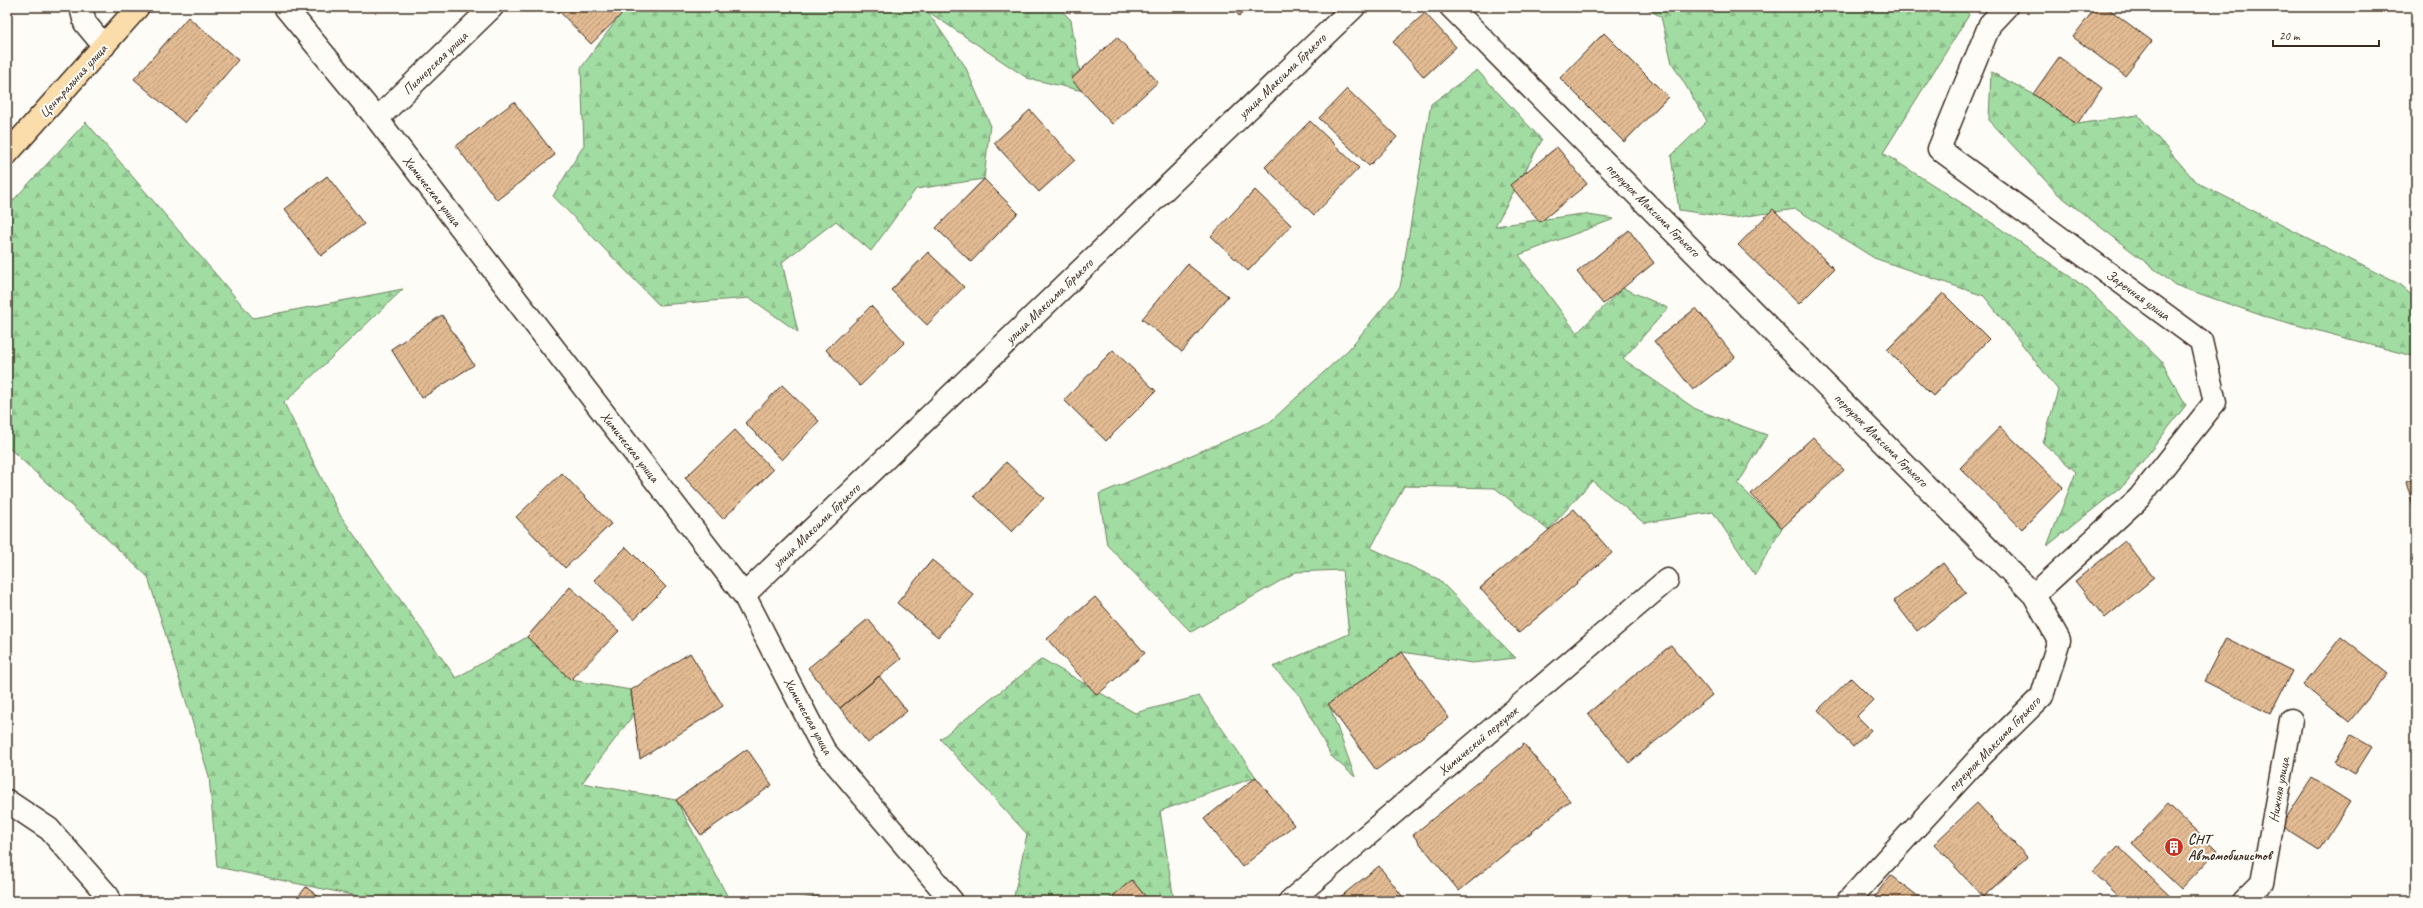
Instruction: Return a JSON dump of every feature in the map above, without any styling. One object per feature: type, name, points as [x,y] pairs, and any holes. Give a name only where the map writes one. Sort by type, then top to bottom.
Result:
[{"type":"main road","name":"Центральная улица","points":[[7,154],[138,7]]},
{"type":"street","points":[[81,7],[85,22],[104,46]]},
{"type":"street","name":"Химическая улица","points":[[285,7],[377,119],[744,595],[824,750],[952,901]]},
{"type":"street","name":"Пионерская улица","points":[[377,119],[492,7]]},
{"type":"street","name":"улица Максима Горького","points":[[744,595],[1354,7]]},
{"type":"street","name":"переулок Максима Горького","points":[[1452,7],[2034,595],[2059,640],[2042,696],[1981,756],[1848,901]]},
{"type":"street","name":"Заречная улица","points":[[2006,7],[1990,24],[1939,149],[2201,341],[2215,402],[2139,498],[2034,595]]},
{"type":"street","name":"Химический переулок","points":[[1290,901],[1667,580]]},
{"type":"street","name":"Нижняя улица","points":[[2244,901],[2262,884],[2291,720]]},
{"type":"street","points":[[7,801],[50,829],[108,896],[107,901]]},
{"type":"green space","points":[[626,7],[1058,7],[1071,20],[1083,91],[1027,78],[927,11],[965,66],[990,124],[984,179],[916,189],[871,251],[836,221],[782,262],[798,332],[750,298],[659,305],[553,196],[584,145],[581,68]]},
{"type":"green space","points":[[1645,7],[1963,7],[1969,15],[1883,153],[1979,214],[2085,287],[2162,362],[2186,405],[2125,484],[2047,546],[2076,472],[2043,443],[2058,390],[1984,296],[1874,258],[1796,209],[1733,218],[1679,210],[1671,156],[1707,121],[1672,63],[1661,17]]},
{"type":"green space","points":[[1477,70],[1542,140],[1495,226],[1582,214],[1614,219],[1519,255],[1577,333],[1623,288],[1668,308],[1623,359],[1697,410],[1767,435],[1738,484],[1782,528],[1755,575],[1713,512],[1644,523],[1592,481],[1548,530],[1495,488],[1404,486],[1371,548],[1438,579],[1516,658],[1472,663],[1402,652],[1329,704],[1355,777],[1331,756],[1300,696],[1273,667],[1349,634],[1342,570],[1296,572],[1191,632],[1107,545],[1099,494],[1270,422],[1349,349],[1400,287],[1431,104]]},
{"type":"green space","points":[[1991,72],[2033,94],[2077,124],[2138,115],[2196,182],[2399,284],[2416,299],[2416,357],[2263,316],[2175,285],[2058,194],[1989,120]]},
{"type":"green space","points":[[86,122],[253,318],[403,289],[284,403],[340,515],[456,678],[527,637],[571,680],[631,690],[634,714],[582,783],[676,800],[730,901],[372,901],[362,897],[217,867],[209,776],[148,577],[7,446],[7,207]]},
{"type":"green space","points":[[1042,659],[1135,713],[1199,696],[1256,777],[1160,811],[1174,901],[1149,901],[1132,880],[1107,901],[1013,901],[1027,834],[940,739]]},
{"type":"green space","points":[[818,896],[817,901],[792,901]]},
{"type":"building","points":[[555,7],[629,7],[591,44]]},
{"type":"building","points":[[1232,7],[1250,7],[1239,16]]},
{"type":"building","points":[[2096,7],[2106,7],[2152,41],[2125,76],[2073,37]]},
{"type":"building","points":[[1425,13],[1456,47],[1424,77],[1393,42]]},
{"type":"building","points":[[188,17],[238,60],[185,123],[134,79]]},
{"type":"building","points":[[1604,33],[1668,97],[1624,142],[1560,78]]},
{"type":"building","points":[[1117,37],[1158,82],[1112,124],[1071,79]]},
{"type":"building","points":[[2059,57],[2102,88],[2077,124],[2033,94]]},
{"type":"building","points":[[1347,89],[1397,137],[1369,166],[1319,118]]},
{"type":"building","points":[[514,102],[555,155],[497,200],[456,146]]},
{"type":"building","points":[[1030,110],[1075,160],[1039,192],[994,143]]},
{"type":"building","points":[[1310,121],[1359,168],[1314,215],[1265,167]]},
{"type":"building","points":[[1557,147],[1587,184],[1540,222],[1510,185]]},
{"type":"building","points":[[327,176],[364,224],[321,256],[285,209]]},
{"type":"building","points":[[984,179],[1018,213],[971,262],[936,228]]},
{"type":"building","points":[[1255,190],[1291,225],[1248,271],[1211,236]]},
{"type":"building","points":[[1773,209],[1834,269],[1799,304],[1738,245]]},
{"type":"building","points":[[1629,230],[1654,263],[1603,304],[1577,272]]},
{"type":"building","points":[[928,252],[964,287],[927,325],[891,290]]},
{"type":"building","points":[[1187,264],[1228,296],[1182,352],[1142,319]]},
{"type":"building","points":[[1943,293],[1989,339],[1933,396],[1887,350]]},
{"type":"building","points":[[871,306],[905,342],[860,386],[826,350]]},
{"type":"building","points":[[1696,308],[1735,357],[1693,390],[1654,341]]},
{"type":"building","points":[[442,315],[474,365],[422,398],[391,349]]},
{"type":"building","points":[[1113,350],[1156,391],[1106,441],[1064,400]]},
{"type":"building","points":[[782,385],[819,421],[782,460],[745,423]]},
{"type":"building","points":[[2000,427],[2063,487],[2022,529],[1960,468]]},
{"type":"building","points":[[735,430],[773,470],[723,519],[685,478]]},
{"type":"building","points":[[1813,437],[1844,470],[1782,528],[1751,494]]},
{"type":"building","points":[[1006,462],[1044,498],[1012,532],[974,496]]},
{"type":"building","points":[[562,473],[611,524],[565,568],[516,517]]},
{"type":"building","points":[[2416,478],[2416,516],[2406,481]]},
{"type":"building","points":[[1574,509],[1612,553],[1519,633],[1480,588]]},
{"type":"building","points":[[2125,541],[2154,578],[2105,618],[2075,581]]},
{"type":"building","points":[[626,547],[666,587],[634,619],[594,580]]},
{"type":"building","points":[[932,560],[974,595],[938,637],[897,603]]},
{"type":"building","points":[[1943,563],[1966,593],[1917,631],[1894,601]]},
{"type":"building","points":[[570,587],[619,631],[571,680],[527,637]]},
{"type":"building","points":[[1095,597],[1145,653],[1097,695],[1047,639]]},
{"type":"building","points":[[868,619],[901,659],[840,708],[808,668]]},
{"type":"building","points":[[2341,637],[2388,674],[2349,722],[2303,685]]},
{"type":"building","points":[[2226,638],[2292,671],[2270,714],[2204,681]]},
{"type":"building","points":[[1671,645],[1712,695],[1629,763],[1588,713]]},
{"type":"building","points":[[1402,652],[1449,718],[1376,770],[1328,704]]},
{"type":"building","points":[[690,653],[723,706],[640,759],[631,690]]},
{"type":"building","points":[[879,676],[907,711],[868,743],[840,708]]},
{"type":"building","points":[[1851,678],[1873,700],[1857,716],[1871,730],[1853,747],[1818,710]]},
{"type":"building","points":[[2351,735],[2372,747],[2355,774],[2335,762]]},
{"type":"building","points":[[1524,744],[1570,801],[1459,891],[1413,835]]},
{"type":"building","points":[[747,749],[772,785],[701,835],[676,800]]},
{"type":"building","points":[[1256,777],[1294,825],[1242,867],[1204,819]]},
{"type":"building","points":[[2312,778],[2350,802],[2319,850],[2281,826]]},
{"type":"building","points":[[1977,803],[2027,857],[1983,897],[1934,844]]},
{"type":"building","name":"СНТ Автомобилистов","points":[[2168,804],[2217,851],[2181,889],[2132,843]]},
{"type":"building","points":[[2118,846],[2175,901],[2124,901],[2093,872]]},
{"type":"building","points":[[1379,866],[1406,901],[1335,901]]},
{"type":"building","points":[[1891,875],[1924,901],[1871,901]]},
{"type":"building","points":[[1132,880],[1149,901],[1107,901]]},
{"type":"building","points":[[306,887],[324,901],[295,901]]},
{"type":"place","name":"СНТ Автомобилистов","points":[[2174,847]]}]
